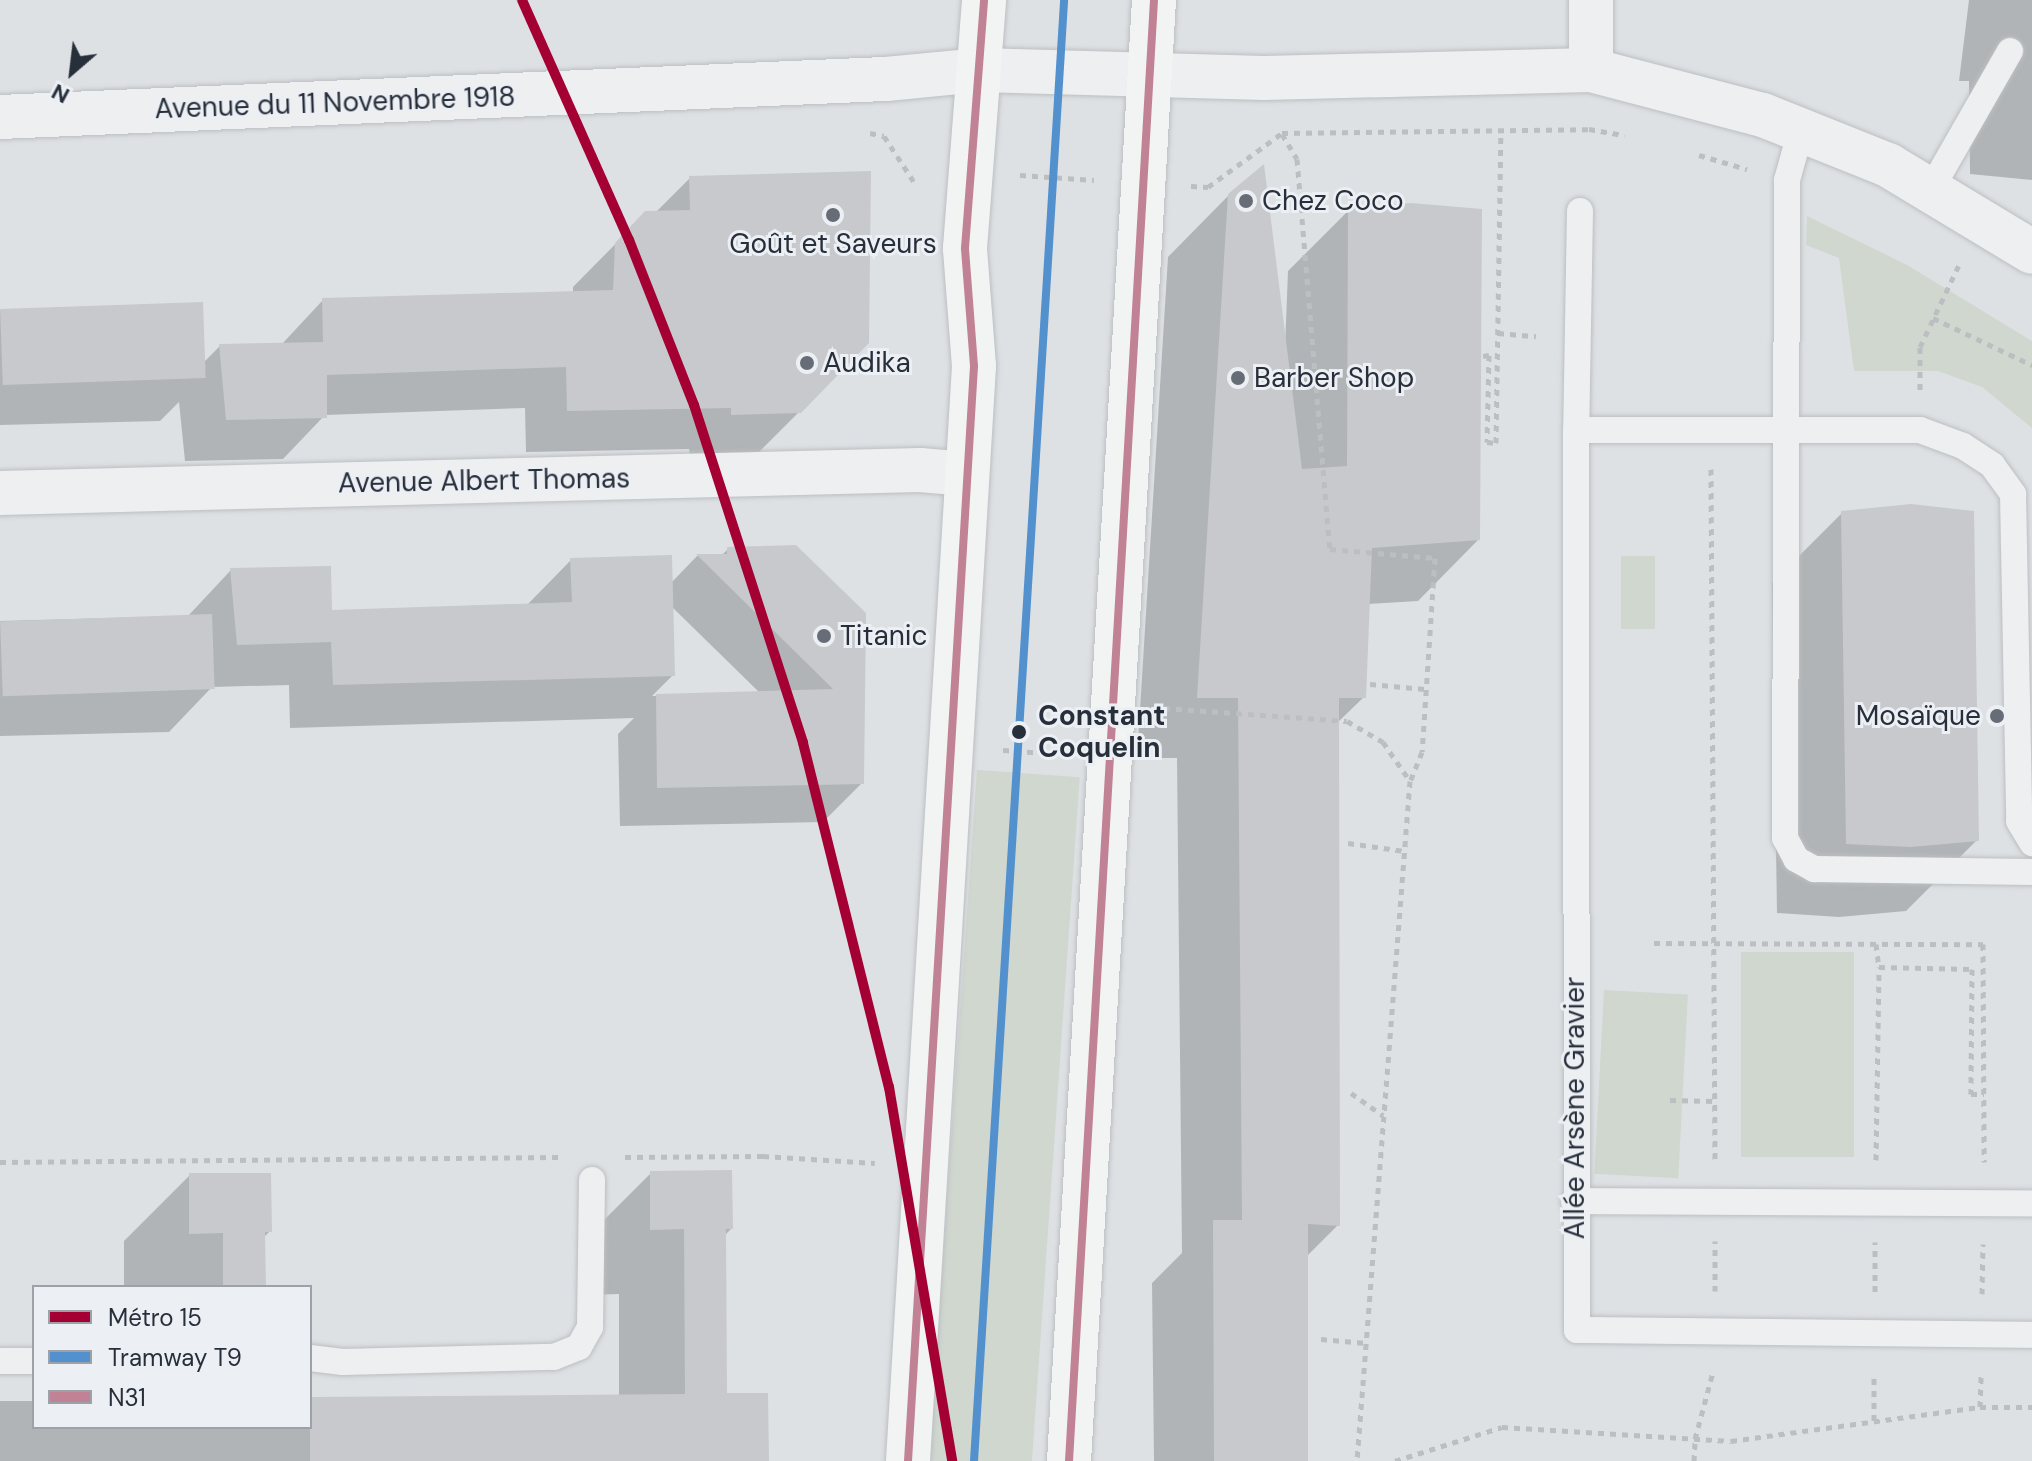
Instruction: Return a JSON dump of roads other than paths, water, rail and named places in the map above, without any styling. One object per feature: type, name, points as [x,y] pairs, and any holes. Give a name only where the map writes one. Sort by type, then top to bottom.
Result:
[{"type":"main road","points":[[908,1461],[974,366],[965,248],[984,0]]},
{"type":"main road","points":[[1069,1461],[1117,701],[1154,0]]},
{"type":"street","points":[[1591,0],[1591,70]]},
{"type":"street","name":"Avenue du 11 Novembre 1918","points":[[0,117],[886,79],[979,70],[1264,78],[1591,70],[1763,115],[1888,165],[2032,252]]},
{"type":"street","name":"Avenue Albert Thomas","points":[[0,493],[920,470],[967,474]]},
{"type":"lane","points":[[1931,189],[2010,51]]},
{"type":"lane","points":[[1801,130],[1787,180],[1785,838],[1796,859],[1814,869],[2032,872]]},
{"type":"lane","name":"Allée Arsène Gravier","points":[[1580,211],[1576,430],[1574,1201],[1577,1330],[2032,1335]]},
{"type":"lane","points":[[1576,430],[1920,430],[1963,446],[1992,465],[2013,494],[2019,821],[2032,843]]},
{"type":"lane","points":[[312,1358],[343,1362],[554,1357],[579,1347],[590,1327],[592,1180]]},
{"type":"lane","points":[[1574,1201],[2032,1203]]},
{"type":"lane","points":[[0,1361],[32,1361]]},
{"type":"metro line","name":"15","points":[[522,0],[629,240],[694,405],[803,743],[889,1087],[952,1461]]},
{"type":"tram line","name":"T9","points":[[974,1461],[1064,0]]},
{"type":"place","name":"Chez Coco","points":[[1246,201]]},
{"type":"place","name":"Goût et Saveurs","points":[[833,215]]},
{"type":"place","name":"Audika","points":[[807,363]]},
{"type":"place","name":"Barber Shop","points":[[1238,378]]},
{"type":"place","name":"Titanic","points":[[824,636]]},
{"type":"place","name":"Mosaïque","points":[[1997,716]]},
{"type":"place","name":"Constant Coquelin","points":[[1019,732]]}]
